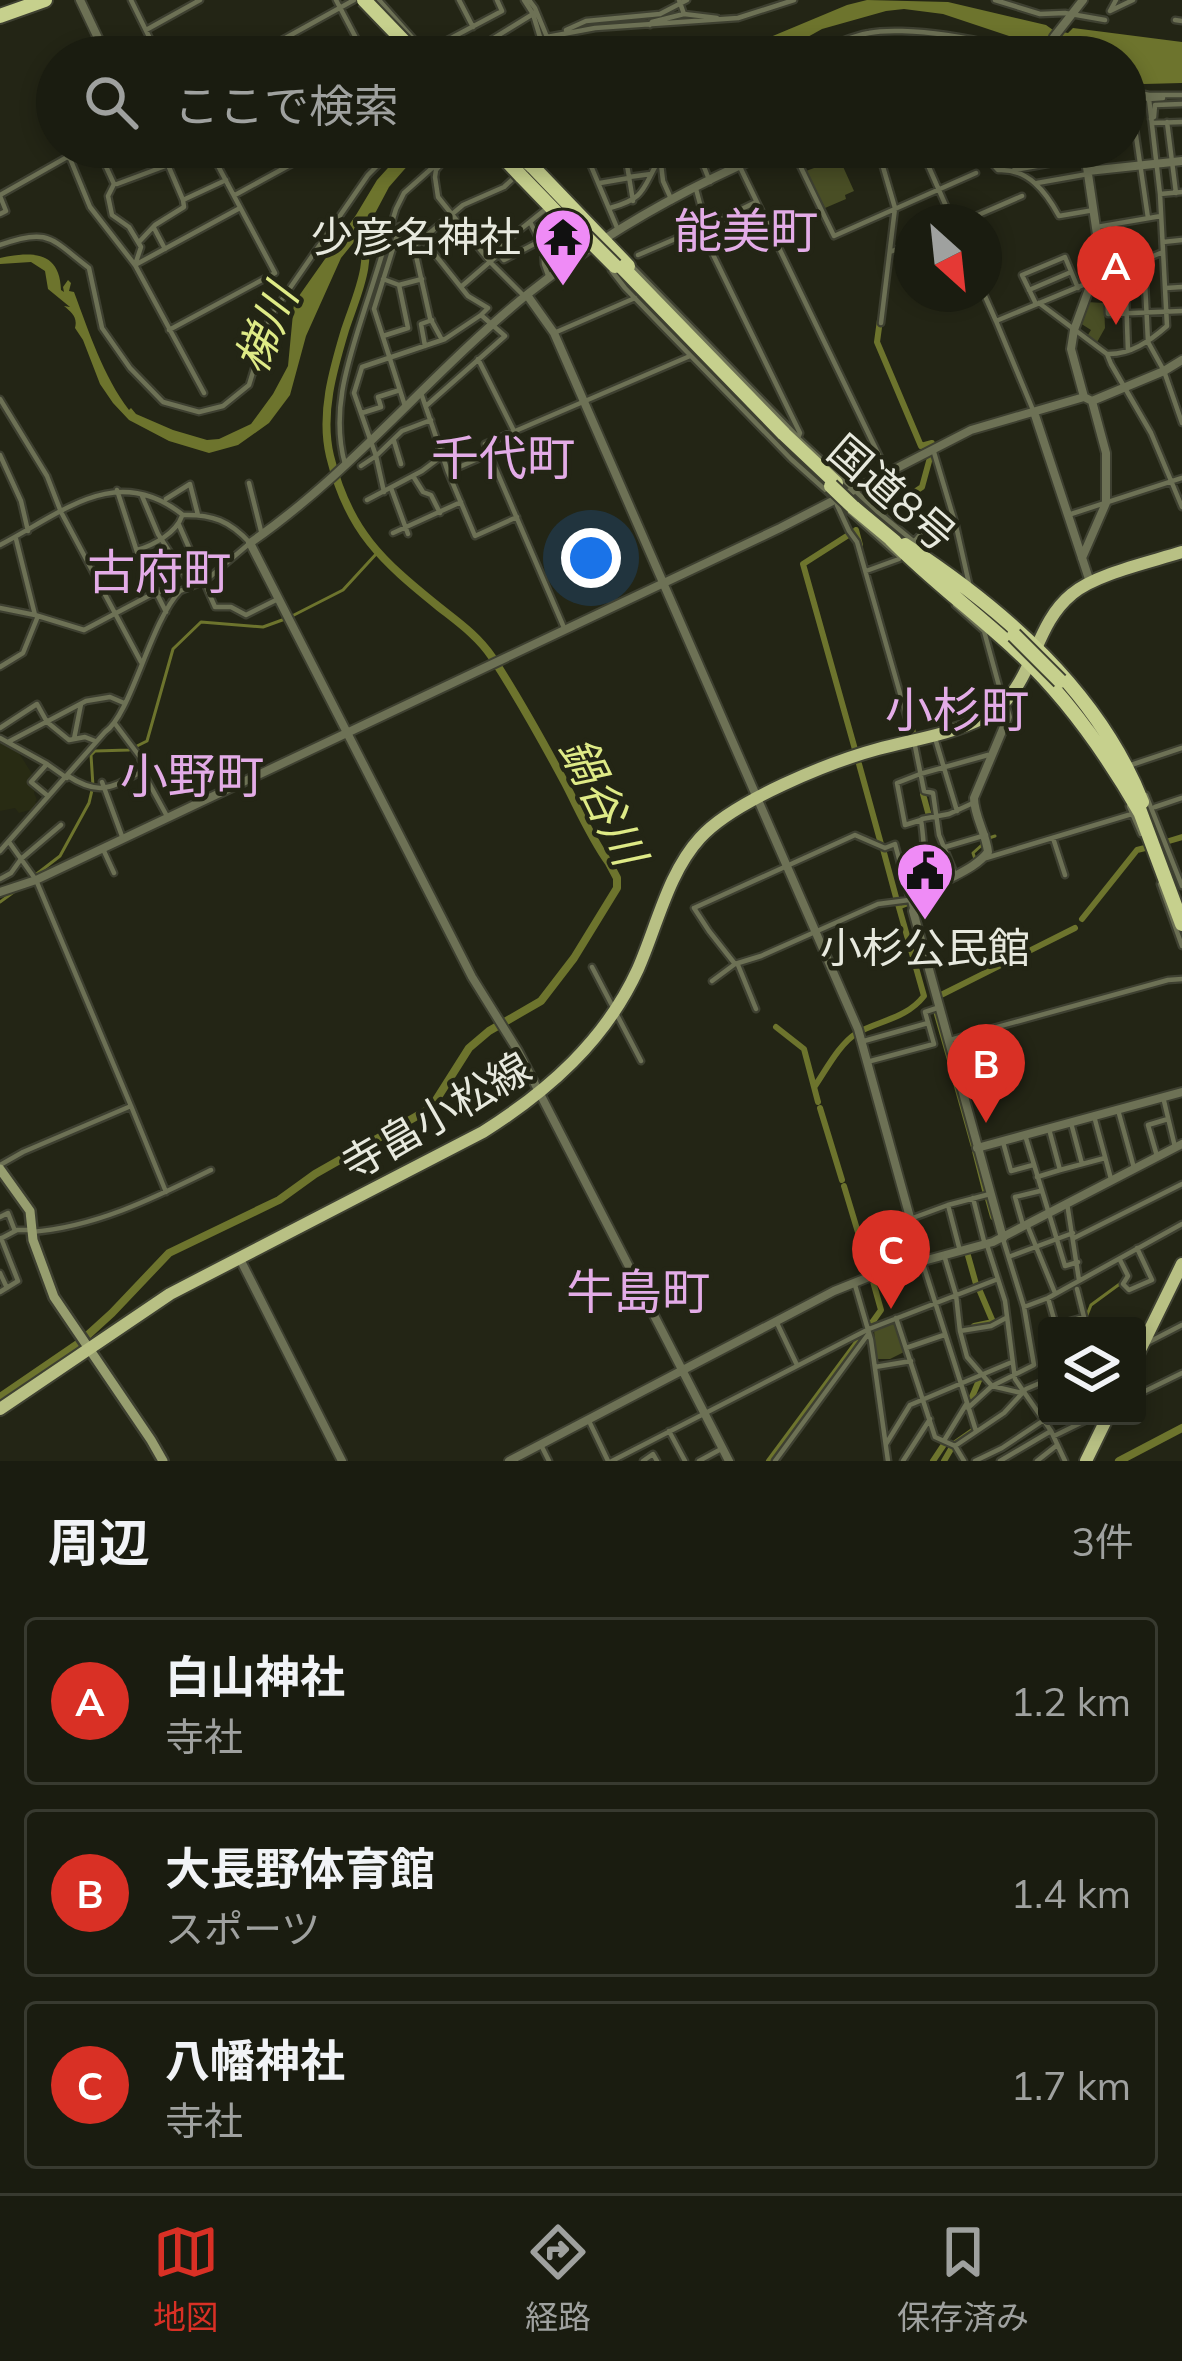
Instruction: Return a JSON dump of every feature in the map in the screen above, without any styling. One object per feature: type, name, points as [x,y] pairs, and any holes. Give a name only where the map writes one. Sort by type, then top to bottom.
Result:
[{"type":"highway","points":[[8,8],[30,0]]},
{"type":"highway","points":[[8,8],[45,0]]},
{"type":"highway","points":[[359,1],[395,36]]},
{"type":"highway","name":"国道8号","points":[[521,168],[834,490],[855,500],[1014,639],[1058,685],[1106,747],[1142,810],[1176,921]]},
{"type":"highway","points":[[581,228],[615,263]]},
{"type":"highway","points":[[1014,639],[1058,685]]},
{"type":"highway","points":[[1035,658],[1052,665],[1092,710],[1120,754],[1142,800],[1142,810]]},
{"type":"main road","points":[[1005,705],[1023,688],[1061,604],[1077,589],[1182,551]]},
{"type":"main road","name":"寺畠小松線","points":[[759,800],[854,756],[976,721],[1005,705]]},
{"type":"main road","name":"寺畠小松線","points":[[0,1412],[170,1299],[485,1136],[541,1096],[576,1067],[616,1013],[675,876],[706,831],[726,814],[842,766],[978,725],[1005,705]]},
{"type":"main road","points":[[2,1174],[30,1211],[31,1231],[54,1297],[163,1461]]},
{"type":"main road","points":[[1146,1336],[1181,1268]]},
{"type":"main road","points":[[1086,1461],[1104,1425]]},
{"type":"street","points":[[80,0],[96,36]]},
{"type":"street","points":[[131,0],[149,36]]},
{"type":"street","points":[[146,30],[200,0]]},
{"type":"street","points":[[336,0],[359,1],[397,36]]},
{"type":"street","points":[[459,0],[473,27]]},
{"type":"street","points":[[456,36],[502,11],[497,0]]},
{"type":"street","points":[[526,0],[539,36]]},
{"type":"street","points":[[526,0],[535,8],[546,36]]},
{"type":"street","points":[[553,36],[595,28],[738,18],[794,0]]},
{"type":"street","points":[[995,0],[1040,14],[1105,20]]},
{"type":"street","points":[[1061,0],[1071,14]]},
{"type":"street","points":[[1055,36],[1083,0]]},
{"type":"street","points":[[1116,0],[1111,11],[1133,0]]},
{"type":"street","points":[[292,36],[359,1]]},
{"type":"street","points":[[359,1],[363,36]]},
{"type":"street","points":[[563,33],[586,21],[659,14],[682,1],[684,14]]},
{"type":"street","points":[[497,36],[533,14]]},
{"type":"street","points":[[650,25],[684,14],[719,20]]},
{"type":"street","points":[[858,36],[879,31],[949,36]]},
{"type":"street","points":[[1146,94],[1168,96]]},
{"type":"street","points":[[1146,98],[1182,95]]},
{"type":"street","points":[[1078,288],[1064,256],[1022,275],[1037,304],[1107,354],[1118,355],[1148,342],[1167,326],[1149,99]]},
{"type":"street","points":[[1151,121],[1155,105],[1182,104]]},
{"type":"street","points":[[1151,121],[1182,122]]},
{"type":"street","points":[[1160,194],[1179,192],[1167,122]]},
{"type":"street","points":[[1169,143],[1182,142]]},
{"type":"street","points":[[1146,165],[1177,162]]},
{"type":"street","points":[[0,214],[6,211],[0,195],[48,168]]},
{"type":"street","points":[[74,168],[90,207],[134,265],[203,392]]},
{"type":"street","points":[[107,168],[114,184]]},
{"type":"street","points":[[114,184],[160,168]]},
{"type":"street","points":[[139,242],[184,207],[168,168]]},
{"type":"street","points":[[169,330],[275,273],[220,168]]},
{"type":"street","points":[[235,195],[284,168]]},
{"type":"street","points":[[0,245],[26,235],[45,235],[89,268],[102,328],[130,368],[164,402],[199,412],[223,406],[249,386],[270,317],[375,168]]},
{"type":"street","points":[[345,464],[339,423],[341,391],[396,209],[404,193],[431,168]]},
{"type":"street","points":[[438,168],[436,194],[554,333],[860,1035],[934,1302],[976,1431]]},
{"type":"street","points":[[510,168],[524,171],[547,208],[581,228]]},
{"type":"street","points":[[593,168],[618,231]]},
{"type":"street","points":[[628,168],[634,202]]},
{"type":"street","points":[[610,208],[634,202],[654,168]]},
{"type":"street","points":[[661,168],[672,201]]},
{"type":"street","points":[[704,168],[710,182]]},
{"type":"street","points":[[0,608],[84,630],[157,592],[180,591],[205,581],[290,515],[525,296],[618,231],[738,168]]},
{"type":"street","points":[[740,168],[887,472]]},
{"type":"street","points":[[801,168],[834,236],[894,208]]},
{"type":"street","points":[[883,168],[894,205]]},
{"type":"street","points":[[929,168],[944,204]]},
{"type":"street","points":[[996,168],[1023,168]]},
{"type":"street","points":[[1087,168],[1108,314],[1182,311]]},
{"type":"street","points":[[1037,183],[1124,168]]},
{"type":"street","points":[[1140,168],[1148,218]]},
{"type":"street","points":[[1015,170],[1037,183],[1059,216],[1094,210]]},
{"type":"street","points":[[414,246],[463,206],[504,187],[524,171]]},
{"type":"street","points":[[904,204],[976,173]]},
{"type":"street","points":[[600,183],[651,174]]},
{"type":"street","points":[[183,200],[226,180]]},
{"type":"street","points":[[114,184],[108,196],[112,215],[129,227],[141,248],[134,265]]},
{"type":"street","points":[[696,189],[702,232],[800,433],[797,438]]},
{"type":"street","points":[[1002,205],[1022,196]]},
{"type":"street","points":[[638,255],[756,202]]},
{"type":"street","points":[[134,265],[240,208]]},
{"type":"street","points":[[540,241],[504,260],[495,250],[547,208]]},
{"type":"street","points":[[1097,227],[1161,216]]},
{"type":"street","points":[[881,322],[894,217]]},
{"type":"street","points":[[530,222],[549,278]]},
{"type":"street","points":[[405,406],[374,309],[399,227],[410,229],[432,320],[442,340]]},
{"type":"street","points":[[154,228],[164,249]]},
{"type":"street","points":[[407,532],[354,393],[362,367],[442,340],[488,308],[468,296],[423,240]]},
{"type":"street","points":[[1163,242],[1182,240]]},
{"type":"street","points":[[1082,558],[1106,503],[1106,453],[1072,353],[1074,330],[1099,248]]},
{"type":"street","points":[[890,252],[894,250]]},
{"type":"street","points":[[996,321],[1163,252]]},
{"type":"street","points":[[462,286],[499,254]]},
{"type":"street","points":[[1143,261],[1148,342],[1182,423]]},
{"type":"street","points":[[1014,639],[956,604],[904,547],[877,512],[855,500],[629,263],[615,263],[611,273],[701,353],[780,446],[834,490],[862,522],[904,547],[970,588],[1014,625],[1014,639]]},
{"type":"street","points":[[1124,269],[1128,351]]},
{"type":"street","points":[[1029,290],[1071,272]]},
{"type":"street","points":[[383,279],[399,284],[422,280]]},
{"type":"street","points":[[383,336],[408,328],[399,284]]},
{"type":"street","points":[[1166,288],[1182,286]]},
{"type":"street","points":[[554,333],[634,298]]},
{"type":"street","points":[[992,312],[1034,412],[1088,585]]},
{"type":"street","points":[[426,406],[506,336],[481,315]]},
{"type":"street","points":[[425,346],[421,324],[432,320]]},
{"type":"street","points":[[565,630],[485,444],[701,353]]},
{"type":"street","points":[[1107,354],[1174,482],[1182,507]]},
{"type":"street","points":[[478,359],[514,431]]},
{"type":"street","points":[[855,500],[887,472],[971,430],[1126,387],[1182,360]]},
{"type":"street","points":[[361,414],[381,407],[378,397],[400,389]]},
{"type":"street","points":[[421,392],[475,536],[517,517]]},
{"type":"street","points":[[0,399],[47,476],[61,512],[141,662]]},
{"type":"street","points":[[361,466],[402,431],[431,420]]},
{"type":"street","points":[[394,440],[401,464]]},
{"type":"street","points":[[933,449],[970,588]]},
{"type":"street","points":[[448,472],[488,454]]},
{"type":"street","points":[[0,455],[28,531]]},
{"type":"street","points":[[367,500],[442,456]]},
{"type":"street","points":[[413,476],[440,513]]},
{"type":"street","points":[[1068,515],[1182,478]]},
{"type":"street","points":[[249,483],[262,535]]},
{"type":"street","points":[[164,500],[190,484],[198,515]]},
{"type":"street","points":[[117,490],[137,550],[166,612]]},
{"type":"street","points":[[0,545],[92,497],[117,490],[164,500],[182,515],[206,514],[227,522],[250,543],[463,959],[571,1152],[729,1461]]},
{"type":"street","points":[[834,490],[857,542],[907,718]]},
{"type":"street","points":[[0,892],[103,849],[663,584],[834,490]]},
{"type":"street","points":[[142,495],[161,538],[191,586]]},
{"type":"street","points":[[393,533],[407,532],[461,502]]},
{"type":"street","points":[[137,550],[153,545],[179,525],[182,515]]},
{"type":"street","points":[[179,525],[212,604],[246,615],[278,599]]},
{"type":"street","points":[[866,571],[897,562],[904,547],[919,536],[956,526]]},
{"type":"street","points":[[0,667],[23,653],[37,615],[16,537]]},
{"type":"street","points":[[0,851],[116,725],[141,662],[180,591]]},
{"type":"street","points":[[956,604],[984,631],[1008,717],[974,803],[986,835],[985,858]]},
{"type":"street","points":[[1052,665],[1096,710],[1129,766],[1142,810]]},
{"type":"street","points":[[1058,685],[1112,772],[1142,810],[1182,886]]},
{"type":"street","points":[[8,742],[81,704],[110,697],[124,703]]},
{"type":"street","points":[[0,728],[37,704],[47,722],[69,740],[85,737],[98,742]]},
{"type":"street","points":[[74,739],[81,704]]},
{"type":"street","points":[[116,725],[168,818]]},
{"type":"street","points":[[0,738],[93,789],[143,771]]},
{"type":"street","points":[[934,738],[957,811]]},
{"type":"street","points":[[914,744],[924,791],[934,793],[944,849],[956,877]]},
{"type":"street","points":[[1129,766],[1182,748]]},
{"type":"street","points":[[974,803],[905,825],[896,785],[992,754]]},
{"type":"street","points":[[47,764],[31,782],[48,796]]},
{"type":"street","points":[[103,786],[123,839]]},
{"type":"street","points":[[913,911],[920,898],[985,858],[1182,798]]},
{"type":"street","points":[[921,820],[932,890]]},
{"type":"street","points":[[0,879],[61,825]]},
{"type":"street","points":[[756,1009],[736,963],[694,908],[855,835],[885,848],[895,844],[1024,1307],[1034,1365],[967,1406],[944,1440]]},
{"type":"street","points":[[901,860],[986,835]]},
{"type":"street","points":[[1053,838],[1065,875]]},
{"type":"street","points":[[9,842],[34,878],[166,1192]]},
{"type":"street","points":[[103,849],[114,873]]},
{"type":"street","points":[[712,981],[736,963],[878,904],[910,900]]},
{"type":"street","points":[[1176,921],[1182,946]]},
{"type":"street","points":[[592,967],[641,1061]]},
{"type":"street","points":[[947,1041],[1182,980]]},
{"type":"street","points":[[867,1062],[934,1044],[926,1012],[939,1008]]},
{"type":"street","points":[[860,1035],[928,1023]]},
{"type":"street","points":[[977,1148],[1182,1092]]},
{"type":"street","points":[[509,1461],[854,1282],[1003,1238],[1179,1146],[1163,1097]]},
{"type":"street","points":[[2,1174],[23,1152],[131,1106]]},
{"type":"street","points":[[1118,1110],[1134,1168]]},
{"type":"street","points":[[1094,1116],[1111,1179]]},
{"type":"street","points":[[1157,1156],[1148,1125],[1168,1119]]},
{"type":"street","points":[[1071,1123],[1082,1164]]},
{"type":"street","points":[[1049,1129],[1060,1170]]},
{"type":"street","points":[[1025,1136],[1065,1266],[1078,1262]]},
{"type":"street","points":[[1003,1142],[1011,1171],[1033,1165]]},
{"type":"street","points":[[1036,1177],[1105,1158]]},
{"type":"street","points":[[0,1273],[3,1290],[18,1281],[0,1238],[15,1231],[56,1230],[88,1222],[136,1206],[212,1170]]},
{"type":"street","points":[[1009,1256],[1055,1238],[1074,1236],[1182,1184]]},
{"type":"street","points":[[1040,1191],[1015,1197],[1052,1296],[1055,1317]]},
{"type":"street","points":[[910,1219],[990,1194]]},
{"type":"street","points":[[973,1198],[1005,1300],[1015,1374],[1022,1393],[1038,1409]]},
{"type":"street","points":[[1067,1202],[1079,1280]]},
{"type":"street","points":[[948,1205],[960,1251]]},
{"type":"street","points":[[0,1217],[8,1213],[15,1231]]},
{"type":"street","points":[[986,1245],[995,1216]]},
{"type":"street","points":[[1024,1307],[1182,1224]]},
{"type":"street","points":[[1118,1258],[1128,1276],[1123,1284],[1129,1290],[1152,1280],[1137,1248]]},
{"type":"street","points":[[944,1255],[968,1357],[992,1387],[1022,1393]]},
{"type":"street","points":[[240,1260],[342,1461]]},
{"type":"street","points":[[587,1418],[610,1461],[627,1458],[704,1413],[869,1330],[998,1279]]},
{"type":"street","points":[[854,1282],[869,1330],[888,1461]]},
{"type":"street","points":[[1077,1289],[1084,1317]]},
{"type":"street","points":[[896,1318],[935,1437],[955,1446],[964,1461]]},
{"type":"street","points":[[960,1331],[991,1326],[1006,1318]]},
{"type":"street","points":[[776,1322],[797,1365]]},
{"type":"street","points":[[1146,1346],[1182,1325]]},
{"type":"street","points":[[778,1459],[869,1330]]},
{"type":"street","points":[[906,1348],[944,1335]]},
{"type":"street","points":[[875,1367],[911,1361]]},
{"type":"street","points":[[886,1444],[910,1406],[1013,1361]]},
{"type":"street","points":[[1146,1391],[1182,1373]]},
{"type":"street","points":[[955,1446],[1038,1385]]},
{"type":"street","points":[[903,1461],[930,1419]]},
{"type":"street","points":[[975,1461],[1038,1424]]},
{"type":"street","points":[[1050,1425],[1065,1461]]},
{"type":"street","points":[[1000,1461],[1072,1425]]},
{"type":"street","points":[[670,1431],[685,1461]]},
{"type":"street","points":[[540,1444],[548,1461]]},
{"type":"street","points":[[1036,1461],[1058,1445]]},
{"type":"street","points":[[699,1461],[723,1448]]},
{"type":"street","points":[[643,1461],[653,1454],[657,1461]]},
{"type":"shaded area","points":[[867,0],[948,2],[1068,33],[1073,28],[1135,36],[1009,36],[943,14],[904,9],[810,36],[773,36]]},
{"type":"shaded area","points":[[1146,37],[1182,42],[1182,83],[1146,84]]},
{"type":"shaded area","points":[[388,168],[406,168],[341,258],[306,336],[290,395],[269,423],[238,445],[209,453],[169,441],[129,420],[100,384],[75,318],[64,306],[70,307],[48,289],[45,271],[31,262],[0,264],[0,258],[12,256],[33,255],[50,261],[61,290],[64,292],[68,280],[71,283],[69,291],[74,292],[104,368],[129,410],[173,430],[219,439],[251,424],[273,394],[288,366],[294,303]]},
{"type":"shaded area","points":[[844,168],[854,191],[825,208],[806,171]]},
{"type":"shaded area","points":[[1087,302],[1104,303],[1105,328],[1096,344],[1086,338],[1091,330],[1080,323]]},
{"type":"shaded area","points":[[0,739],[17,750],[34,777],[30,782],[38,804],[33,814],[15,808],[0,811]]},
{"type":"shaded area","points":[[894,1322],[904,1352],[876,1359],[874,1329]]},
{"type":"waterway","name":"鍋谷川","points":[[0,1397],[79,1343],[169,1253],[279,1200],[315,1174],[431,1108],[469,1048],[541,1001],[617,888],[609,863],[492,657],[384,559],[357,525],[338,482],[327,440],[327,408],[365,265],[360,226]]},
{"type":"waterway","points":[[880,320],[877,342],[921,446],[932,443]]},
{"type":"waterway","points":[[883,513],[922,487],[931,454]]},
{"type":"waterway","points":[[856,530],[860,545]]},
{"type":"waterway","points":[[850,534],[803,564],[856,753]]},
{"type":"waterway","points":[[292,616],[343,590],[377,553]]},
{"type":"waterway","points":[[34,876],[60,856],[89,803],[91,755],[129,750],[147,741],[173,649],[201,622],[263,627],[285,619]]},
{"type":"waterway","points":[[907,711],[914,736]]},
{"type":"waterway","points":[[859,764],[881,844]]},
{"type":"waterway","points":[[923,794],[929,816]]},
{"type":"waterway","points":[[989,838],[995,836]]},
{"type":"waterway","points":[[1169,841],[1182,837]]},
{"type":"waterway","points":[[975,859],[973,853],[983,844]]},
{"type":"waterway","points":[[1082,919],[1137,850],[1145,848]]},
{"type":"waterway","points":[[883,849],[897,901]]},
{"type":"waterway","points":[[0,902],[15,891]]},
{"type":"waterway","points":[[815,1086],[851,1037],[901,1014],[924,996],[898,904]]},
{"type":"waterway","points":[[899,908],[909,904]]},
{"type":"waterway","points":[[941,995],[1075,928]]},
{"type":"waterway","points":[[936,1011],[952,1067]]},
{"type":"waterway","points":[[776,1027],[804,1049],[818,1102]]},
{"type":"waterway","points":[[953,1072],[974,1147]]},
{"type":"waterway","points":[[820,1108],[842,1180]]},
{"type":"waterway","points":[[975,1151],[986,1194]]},
{"type":"waterway","points":[[844,1186],[870,1272]]},
{"type":"waterway","points":[[988,1199],[993,1217]]},
{"type":"waterway","points":[[967,1252],[976,1284]]},
{"type":"waterway","points":[[871,1324],[881,1310],[872,1278]]},
{"type":"waterway","points":[[1087,1315],[1091,1305],[1121,1283]]},
{"type":"waterway","points":[[974,1326],[993,1322],[979,1289]]},
{"type":"waterway","points":[[769,1461],[864,1333]]},
{"type":"waterway","points":[[969,1404],[980,1378]]},
{"type":"waterway","points":[[1119,1461],[1182,1428]]},
{"type":"waterway","points":[[954,1444],[974,1430]]},
{"type":"waterway","points":[[933,1461],[945,1443]]},
{"type":"waterway","points":[[944,1461],[951,1449]]},
{"type":"place","name":"少彦名神社","points":[[563,288]]},
{"type":"place","name":"白山神社","points":[[1116,325]]},
{"type":"place","name":"小杉公民館","points":[[925,922]]},
{"type":"place","name":"大長野体育館","points":[[986,1123]]},
{"type":"place","name":"八幡神社","points":[[891,1309]]},
{"type":"district","name":"能美町","points":[[746,231]]},
{"type":"district","name":"千代町","points":[[503,458]]},
{"type":"district","name":"古府町","points":[[159,572]]},
{"type":"district","name":"小杉町","points":[[957,710]]},
{"type":"district","name":"小野町","points":[[192,776]]},
{"type":"district","name":"牛島町","points":[[638,1292]]},
{"type":"water label","name":"梯川","points":[[266,329]]}]
